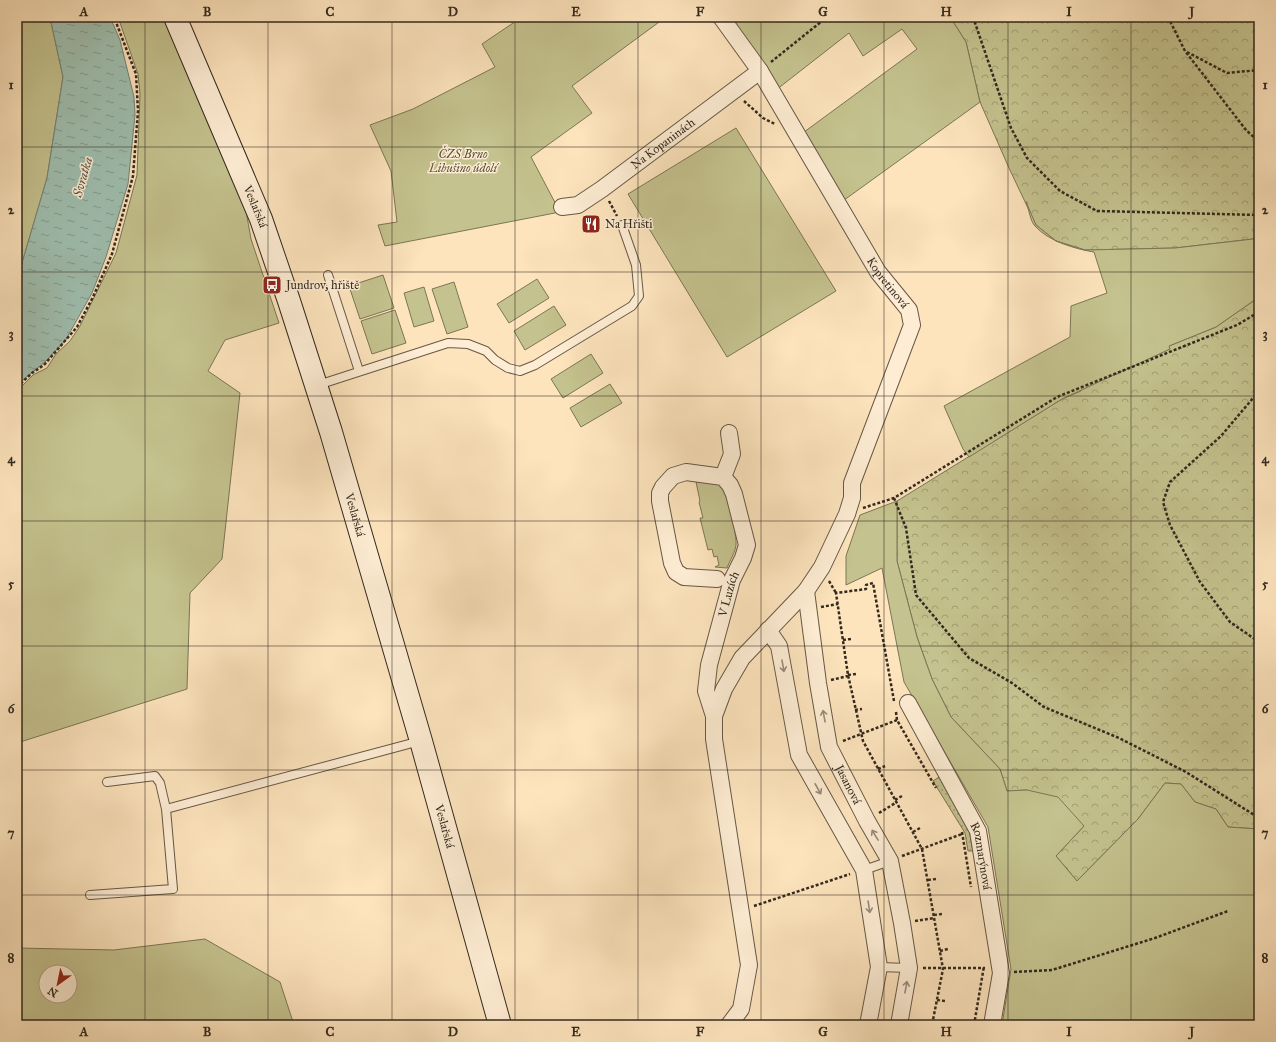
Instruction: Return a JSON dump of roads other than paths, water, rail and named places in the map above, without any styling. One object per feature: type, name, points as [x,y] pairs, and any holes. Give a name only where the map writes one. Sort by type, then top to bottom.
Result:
[{"type":"street","name":"Veslařská","points":[[175,17],[261,219],[331,432],[421,741],[500,1025]]},
{"type":"street","name":"Kopretinová","points":[[721,17],[760,71],[878,272],[909,310],[912,325],[852,483],[852,498],[847,514],[822,567],[806,591]]},
{"type":"street","name":"Na Kopaninách","points":[[562,207],[578,205],[590,197],[760,71]]},
{"type":"street","points":[[722,477],[732,454],[729,433]]},
{"type":"street","name":"V Luzích","points":[[714,716],[706,691],[709,666],[732,580],[743,558],[747,545],[734,494],[730,485],[722,477],[696,475],[686,472],[673,476],[660,493],[660,501],[672,563],[676,572],[684,577],[717,579]]},
{"type":"street","points":[[729,1025],[740,1009],[750,965],[714,739],[714,716],[724,689],[742,658],[806,591]]},
{"type":"street","name":"Jasanová","points":[[806,591],[818,683],[829,747],[867,821],[890,861],[909,968],[899,1025]]},
{"type":"street","points":[[768,630],[779,646],[799,755],[864,870],[879,967],[868,1025]]},
{"type":"street","name":"Rozmarýnová","points":[[908,703],[978,831],[1001,973],[992,1025]]},
{"type":"lane","points":[[315,386],[448,343],[468,344],[486,351],[495,360],[508,368],[520,371],[535,365],[632,306],[639,296],[636,265],[622,225]]},
{"type":"lane","points":[[328,275],[360,371]]},
{"type":"lane","points":[[166,809],[421,741]]},
{"type":"lane","points":[[90,895],[173,889],[166,809],[160,783],[155,776],[107,782]]},
{"type":"lane","points":[[864,870],[890,861]]},
{"type":"lane","points":[[879,967],[909,968]]},
{"type":"water","name":"Svratka","points":[[48,17],[110,17],[120,40],[134,97],[135,115],[128,184],[106,257],[92,293],[65,341],[46,361],[17,385],[17,271],[22,263],[47,178],[63,77],[51,22]]},
{"type":"place","name":"Na Hřišti","points":[[591,224]]},
{"type":"place","name":"Jundrov, hřiště","points":[[272,285]]},
{"type":"park label","name":"ČZS Brno Libušino údolí","points":[[463,161]]}]
